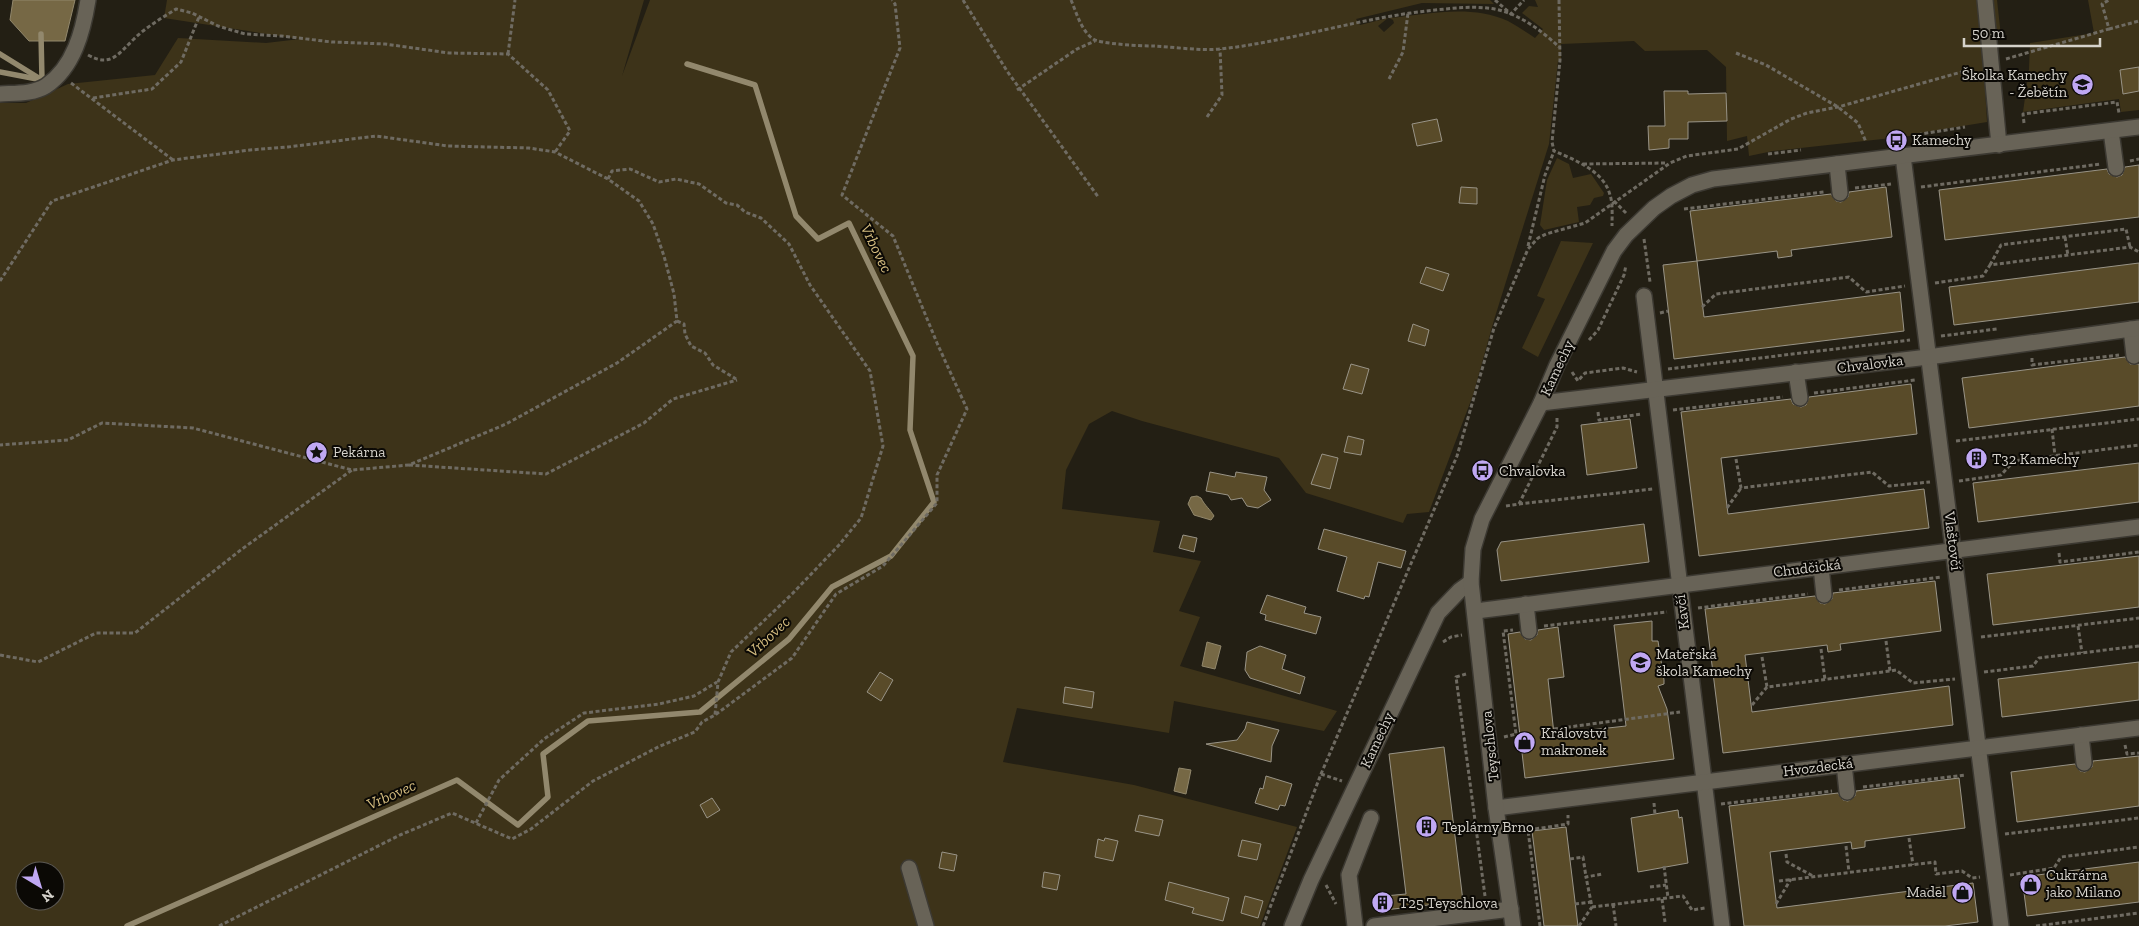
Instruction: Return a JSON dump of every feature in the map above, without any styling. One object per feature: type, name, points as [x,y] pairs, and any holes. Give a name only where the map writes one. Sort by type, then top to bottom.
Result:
[{"type":"street","points":[[0,94],[23,93],[45,86],[59,73],[77,49],[88,0]]},
{"type":"street","points":[[1984,0],[1999,145]]},
{"type":"street","name":"Kamechy","points":[[1292,926],[1311,880],[1438,613],[1460,590],[1471,582],[1472,549],[1482,518],[1542,403],[1557,365],[1614,251],[1632,228],[1654,208],[1671,196],[1692,185],[1713,179],[2139,127]]},
{"type":"street","points":[[2110,131],[2116,165]]},
{"type":"street","name":"Vlaštovčí","points":[[1903,156],[2001,926]]},
{"type":"street","points":[[1837,164],[1840,191]]},
{"type":"street","name":"Kavčí","points":[[1647,292],[1653,371],[1678,584],[1722,926]]},
{"type":"street","points":[[2134,355],[2135,329]]},
{"type":"street","name":"Chvalovka","points":[[1542,403],[1655,388],[1928,357],[2135,329]]},
{"type":"street","points":[[1796,372],[1800,396]]},
{"type":"street","name":"Chudčická","points":[[1476,611],[2139,526]]},
{"type":"street","points":[[1821,567],[1824,595]]},
{"type":"street","name":"Teyschlova","points":[[1471,582],[1476,611],[1496,808],[1514,926]]},
{"type":"street","points":[[1526,604],[1529,630]]},
{"type":"street","name":"Hvozdecká","points":[[1496,808],[2139,728]]},
{"type":"street","points":[[2081,735],[2084,763]]},
{"type":"street","points":[[1844,764],[1847,790]]},
{"type":"street","points":[[1355,926],[1349,875],[1371,818]]},
{"type":"street","points":[[909,868],[926,926]]},
{"type":"street","points":[[1371,926],[1444,922],[1487,912],[1511,909]]},
{"type":"path","points":[[508,54],[515,0]]},
{"type":"path","points":[[219,926],[400,835],[452,813],[512,839],[531,829],[593,781],[660,746],[694,732],[702,722],[715,715],[792,658],[836,594],[883,566],[937,503],[937,475],[967,409],[937,343],[893,236],[842,195],[900,48],[895,4],[892,0]]},
{"type":"path","points":[[963,0],[1018,89],[1099,198]]},
{"type":"path","points":[[1072,0],[1084,30],[1094,41]]},
{"type":"path","points":[[1495,0],[1511,14],[1543,33],[1559,47]]},
{"type":"path","points":[[1511,14],[1524,0]]},
{"type":"path","points":[[1263,926],[1321,774],[1457,456],[1494,328],[1528,249],[1545,175],[1554,151],[1552,142],[1560,60],[1559,0]]},
{"type":"path","points":[[2109,0],[2102,4],[2109,29]]},
{"type":"path","points":[[1018,89],[1077,49],[1094,41],[1220,49],[1408,13],[1451,8],[1488,8],[1511,14]]},
{"type":"path","points":[[77,49],[96,60],[108,60],[122,53],[134,38],[176,9],[192,13],[199,18],[245,34],[332,42],[385,44],[449,53],[508,54],[548,90],[570,131],[555,152]]},
{"type":"path","points":[[1388,78],[1403,52],[1408,13]]},
{"type":"path","points":[[93,98],[152,89],[181,62],[199,18]]},
{"type":"path","points":[[1528,249],[1538,238],[1546,234],[1585,223],[1670,163],[1687,156],[1738,149],[1807,114],[1838,107],[2139,21]]},
{"type":"path","points":[[1207,117],[1222,95],[1220,49]]},
{"type":"path","points":[[1736,53],[1766,65],[1838,107],[1858,123],[1866,142]]},
{"type":"path","points":[[1965,71],[1995,96]]},
{"type":"path","points":[[59,73],[173,160]]},
{"type":"path","points":[[2024,123],[2024,114],[2117,102],[2119,115]]},
{"type":"path","points":[[0,281],[52,201],[173,160],[376,136],[448,146],[529,148],[555,152],[608,179],[639,201],[653,224],[674,294],[677,321]]},
{"type":"path","points":[[1554,151],[1582,164],[1602,177],[1613,202],[1612,232]]},
{"type":"path","points":[[1683,209],[1892,184],[1907,189],[2116,165],[2139,159]]},
{"type":"path","points":[[1582,164],[1670,163]]},
{"type":"path","points":[[608,179],[612,171],[630,170],[660,182],[676,179],[699,184],[726,204],[737,205],[745,212],[761,218],[789,244],[810,285],[870,371],[882,446],[861,518],[839,545],[812,573],[731,652],[718,682],[715,715]]},
{"type":"path","points":[[1613,202],[1627,215]]},
{"type":"path","points":[[1934,283],[1983,276],[2001,245],[2126,229],[2130,247]]},
{"type":"path","points":[[1638,241],[1643,235],[1647,292]]},
{"type":"path","points":[[2065,237],[2068,256]]},
{"type":"path","points":[[1990,265],[2130,247],[2139,252]]},
{"type":"path","points":[[1586,343],[1598,330],[1624,275],[1628,260]]},
{"type":"path","points":[[1702,306],[1716,294],[1849,277],[1866,292],[1911,285]]},
{"type":"path","points":[[409,465],[506,424],[617,363],[677,321]]},
{"type":"path","points":[[0,444],[68,440],[102,423],[192,428],[352,470],[409,465],[546,474],[644,423],[673,399],[737,380],[713,365],[705,353],[691,346],[685,334],[684,324],[677,321]]},
{"type":"path","points":[[1571,367],[1572,373],[1578,381],[1585,373],[1623,368],[1633,372],[1653,371],[2007,328]]},
{"type":"path","points":[[2031,352],[2032,365],[2134,355]]},
{"type":"path","points":[[1594,408],[1597,409],[1599,420],[1931,379]]},
{"type":"path","points":[[1519,504],[1556,427],[1559,413]]},
{"type":"path","points":[[1962,440],[2139,419]]},
{"type":"path","points":[[2052,429],[2055,456]]},
{"type":"path","points":[[1953,441],[1954,449]]},
{"type":"path","points":[[1958,482],[2001,475],[2014,461],[2139,445]]},
{"type":"path","points":[[1727,508],[1741,488],[1736,459]]},
{"type":"path","points":[[0,656],[38,662],[96,633],[135,633],[242,549],[352,470]]},
{"type":"path","points":[[1741,488],[1872,472],[1889,486],[1936,482]]},
{"type":"path","points":[[1957,473],[1959,490]]},
{"type":"path","points":[[1652,479],[1655,497]]},
{"type":"path","points":[[1503,507],[1654,489]]},
{"type":"path","points":[[2058,550],[2060,562],[2139,552]]},
{"type":"path","points":[[1505,745],[1504,736],[1518,734],[1503,631],[1529,630],[1668,611],[1669,620]]},
{"type":"path","points":[[1965,639],[2139,618]]},
{"type":"path","points":[[2078,626],[2082,653]]},
{"type":"path","points":[[1438,645],[1451,637],[1466,634]]},
{"type":"path","points":[[1886,641],[1890,671]]},
{"type":"path","points":[[1981,664],[1982,673],[2033,666],[2039,658],[2139,646]]},
{"type":"path","points":[[1821,649],[1825,680]]},
{"type":"path","points":[[1762,657],[1767,687]]},
{"type":"path","points":[[1752,705],[1767,687],[1896,670],[1913,683],[1944,680]]},
{"type":"path","points":[[1471,673],[1456,677],[1487,912]]},
{"type":"path","points":[[476,823],[499,780],[544,739],[584,713],[659,704],[694,696],[718,682]]},
{"type":"path","points":[[1680,703],[1682,721]]},
{"type":"path","points":[[1554,729],[1681,712]]},
{"type":"path","points":[[2124,741],[2127,754],[2139,752]]},
{"type":"path","points":[[1715,805],[1972,774]]},
{"type":"path","points":[[1655,815],[1653,800],[1662,799]]},
{"type":"path","points":[[1540,926],[1540,909],[1528,830],[1568,824],[1568,812]]},
{"type":"path","points":[[2004,842],[2002,834],[2139,818]]},
{"type":"path","points":[[1909,838],[1913,865]]},
{"type":"path","points":[[1846,846],[1849,872]]},
{"type":"path","points":[[2008,875],[2054,868],[2061,857],[2139,847]]},
{"type":"path","points":[[1786,854],[1787,862],[1814,876]]},
{"type":"path","points":[[1570,859],[1583,857],[1592,907],[1579,926]]},
{"type":"path","points":[[1779,880],[1935,862],[1936,874],[1962,871],[1972,878],[1984,876]]},
{"type":"path","points":[[1664,866],[1668,898]]},
{"type":"path","points":[[2007,867],[2009,884]]},
{"type":"path","points":[[1586,877],[1602,874]]},
{"type":"path","points":[[1776,904],[1791,879]]},
{"type":"path","points":[[1650,887],[1666,885]]},
{"type":"path","points":[[1592,907],[1683,896],[1692,910],[1706,908]]},
{"type":"path","points":[[1662,898],[1665,922]]},
{"type":"path","points":[[1705,898],[1707,917]]},
{"type":"path","points":[[1575,904],[1591,902]]},
{"type":"path","points":[[1613,904],[1616,926]]},
{"type":"path","points":[[2036,926],[2139,913]]},
{"type":"shaded area","points":[[13,0],[75,0],[65,41],[29,41],[10,20]]},
{"type":"shaded area","points":[[167,0],[644,0],[622,76],[650,0],[1490,0],[1494,4],[1422,3],[1356,19],[1360,25],[1388,18],[1378,26],[1384,32],[1394,23],[1389,18],[1449,12],[1479,13],[1508,21],[1535,38],[1543,29],[1522,13],[1529,6],[1538,7],[1535,0],[1997,0],[2001,36],[1982,39],[1987,122],[1920,133],[1919,135],[1773,151],[1749,156],[1747,136],[1727,141],[1726,67],[1707,50],[1645,51],[1634,41],[1561,44],[1561,60],[1558,61],[1549,144],[1494,320],[1473,395],[1429,512],[1407,514],[1403,523],[1306,493],[1279,458],[1112,411],[1089,424],[1066,470],[1062,509],[1160,521],[1153,552],[1201,561],[1179,611],[1200,617],[1180,666],[1337,711],[1324,731],[1174,701],[1169,733],[1017,708],[1003,762],[1134,785],[1297,827],[1260,926],[0,926],[0,103],[26,103],[68,84],[155,75],[178,38],[266,43],[300,39],[164,18]]},
{"type":"shaded area","name":"Školka Kamechy - Žebětín","points":[[2088,0],[2139,0],[2139,110],[2121,112],[2119,99],[2023,112],[2029,69],[2030,43],[2094,33]]},
{"type":"shaded area","points":[[1557,158],[1569,164],[1573,178],[1591,174],[1604,193],[1603,196],[1594,198],[1590,205],[1577,207],[1579,222],[1544,230],[1540,225],[1547,180]]},
{"type":"shaded area","points":[[1561,241],[1593,243],[1538,357],[1522,348],[1545,299],[1537,296]]},
{"type":"shaded area","points":[[1197,496],[1201,498],[1214,516],[1211,520],[1194,515],[1188,504],[1191,497]]},
{"type":"shaded area","points":[[1207,642],[1221,646],[1215,669],[1202,666]]},
{"type":"shaded area","points":[[1179,768],[1191,770],[1186,794],[1174,791]]},
{"type":"building","points":[[2139,67],[2139,91],[2123,94],[2120,70]]},
{"type":"building","points":[[1664,91],[1688,91],[1688,94],[1726,93],[1727,121],[1688,122],[1688,139],[1669,139],[1669,148],[1649,150],[1648,126],[1665,126]]},
{"type":"building","points":[[1437,119],[1442,141],[1417,146],[1412,124]]},
{"type":"building","points":[[2139,165],[2139,217],[1945,240],[1939,190],[2107,169],[2109,174],[2117,177],[2122,175],[2125,167]]},
{"type":"building","points":[[1461,187],[1477,188],[1477,204],[1459,203]]},
{"type":"building","points":[[1886,187],[1892,237],[1791,250],[1792,256],[1778,258],[1777,251],[1697,261],[1690,211],[1831,194],[1836,201],[1841,202],[1848,197],[1849,192]]},
{"type":"building","points":[[1697,261],[1704,317],[1900,292],[1904,331],[1674,359],[1663,265]]},
{"type":"building","points":[[2139,263],[2139,302],[1954,325],[1949,287]]},
{"type":"building","points":[[1426,267],[1449,274],[1443,291],[1420,283]]},
{"type":"building","points":[[1413,324],[1429,330],[1425,346],[1408,341]]},
{"type":"building","points":[[2125,357],[2130,364],[2139,364],[2139,406],[1969,428],[1962,378]]},
{"type":"building","points":[[1351,364],[1369,369],[1362,394],[1343,389]]},
{"type":"building","points":[[1911,384],[1917,434],[1721,458],[1728,514],[1924,489],[1929,528],[1699,556],[1681,412],[1791,399],[1793,404],[1801,407],[1806,405],[1809,397]]},
{"type":"building","points":[[1630,419],[1637,468],[1587,475],[1581,425]]},
{"type":"building","points":[[1348,436],[1364,440],[1361,455],[1344,452]]},
{"type":"building","points":[[1322,454],[1338,458],[1330,489],[1311,484]]},
{"type":"building","points":[[2139,463],[2139,502],[1978,522],[1973,483]]},
{"type":"building","points":[[1210,472],[1235,477],[1236,472],[1267,477],[1264,490],[1271,500],[1258,508],[1247,506],[1242,498],[1231,500],[1228,495],[1206,491]]},
{"type":"building","points":[[1644,524],[1649,562],[1501,581],[1497,550],[1501,542]]},
{"type":"building","points":[[1324,529],[1406,551],[1401,568],[1378,562],[1369,597],[1365,596],[1364,599],[1337,591],[1347,557],[1318,549]]},
{"type":"building","points":[[1183,535],[1197,538],[1194,552],[1179,548]]},
{"type":"building","points":[[2139,556],[2139,607],[1993,625],[1987,574]]},
{"type":"building","points":[[1935,581],[1941,631],[1840,644],[1841,650],[1828,652],[1827,645],[1745,655],[1752,712],[1949,686],[1953,725],[1723,753],[1705,609],[1815,596],[1820,603],[1825,604],[1832,599],[1833,593]]},
{"type":"building","points":[[1267,595],[1306,607],[1304,613],[1321,617],[1316,634],[1265,620],[1266,615],[1260,613]]},
{"type":"building","points":[[1652,621],[1652,641],[1658,641],[1664,680],[1664,684],[1658,686],[1667,709],[1674,759],[1525,778],[1508,634],[1520,632],[1525,639],[1531,640],[1537,635],[1538,630],[1558,627],[1564,677],[1548,679],[1554,734],[1626,726],[1614,625]]},
{"type":"building","points":[[1260,646],[1286,655],[1282,669],[1305,677],[1300,694],[1250,678],[1245,670],[1247,652]]},
{"type":"building","points":[[2139,662],[2139,700],[2002,717],[1998,679]]},
{"type":"building","points":[[880,672],[893,680],[881,701],[867,692]]},
{"type":"building","points":[[1065,687],[1094,692],[1092,708],[1063,703]]},
{"type":"building","points":[[1247,722],[1279,730],[1272,746],[1271,762],[1206,744],[1237,740],[1245,729]]},
{"type":"building","name":"Teplárny Brno","points":[[1444,747],[1463,901],[1376,911],[1374,897],[1406,894],[1389,754]]},
{"type":"building","points":[[2139,756],[2139,806],[2017,822],[2011,772],[2075,764],[2080,771],[2085,772],[2092,767],[2093,761]]},
{"type":"building","points":[[1266,776],[1292,784],[1285,806],[1280,805],[1278,810],[1255,803],[1260,788],[1263,789]]},
{"type":"building","points":[[1959,778],[1965,828],[1865,841],[1865,847],[1852,849],[1851,842],[1770,852],[1777,908],[1973,883],[1978,922],[1945,926],[1744,926],[1729,806],[1838,793],[1843,800],[1848,801],[1855,796],[1856,791]]},
{"type":"building","points":[[712,798],[720,810],[707,818],[700,805]]},
{"type":"building","points":[[1678,810],[1679,818],[1682,817],[1688,863],[1638,872],[1631,818]]},
{"type":"building","points":[[1139,815],[1163,820],[1159,836],[1135,831]]},
{"type":"building","points":[[1566,827],[1578,926],[1544,926],[1532,831]]},
{"type":"building","points":[[1105,838],[1118,841],[1113,861],[1095,857],[1098,839],[1104,841]]},
{"type":"building","points":[[1242,840],[1261,844],[1257,860],[1238,856]]},
{"type":"building","points":[[942,852],[957,855],[954,871],[939,868]]},
{"type":"building","points":[[2139,862],[2139,902],[2027,916],[2022,877]]},
{"type":"building","points":[[1044,872],[1060,875],[1057,890],[1042,887]]},
{"type":"building","points":[[1169,882],[1229,898],[1223,921],[1192,913],[1194,908],[1165,900]]},
{"type":"building","points":[[1245,896],[1263,901],[1258,918],[1241,913]]},
{"type":"waterway","points":[[41,34],[42,80]]},
{"type":"waterway","name":"Vrbovec","points":[[0,54],[42,80]]},
{"type":"waterway","name":"Vrbovec","points":[[127,926],[457,780],[518,825],[548,797],[543,754],[588,721],[700,712],[789,639],[832,587],[891,556],[934,502],[910,430],[913,356],[849,223],[818,239],[796,216],[755,85],[687,64]]},
{"type":"waterway","points":[[0,72],[37,79]]},
{"type":"place","name":"Školka Kamechy - Žebětín","points":[[2083,84]]},
{"type":"place","name":"Kamechy","points":[[1896,140]]},
{"type":"place","name":"Pekárna","points":[[317,452]]},
{"type":"place","name":"T32 Kamechy","points":[[1976,459]]},
{"type":"place","name":"Chvalovka","points":[[1483,471]]},
{"type":"place","name":"Mateřská škola Kamechy","points":[[1640,663]]},
{"type":"place","name":"Království makronek","points":[[1525,742]]},
{"type":"place","name":"Teplárny Brno","points":[[1426,827]]},
{"type":"place","name":"Cukrárna jako Milano","points":[[2030,884]]},
{"type":"place","name":"Madel","points":[[1962,892]]},
{"type":"place","name":"T25 Teyschlova","points":[[1383,903]]}]
